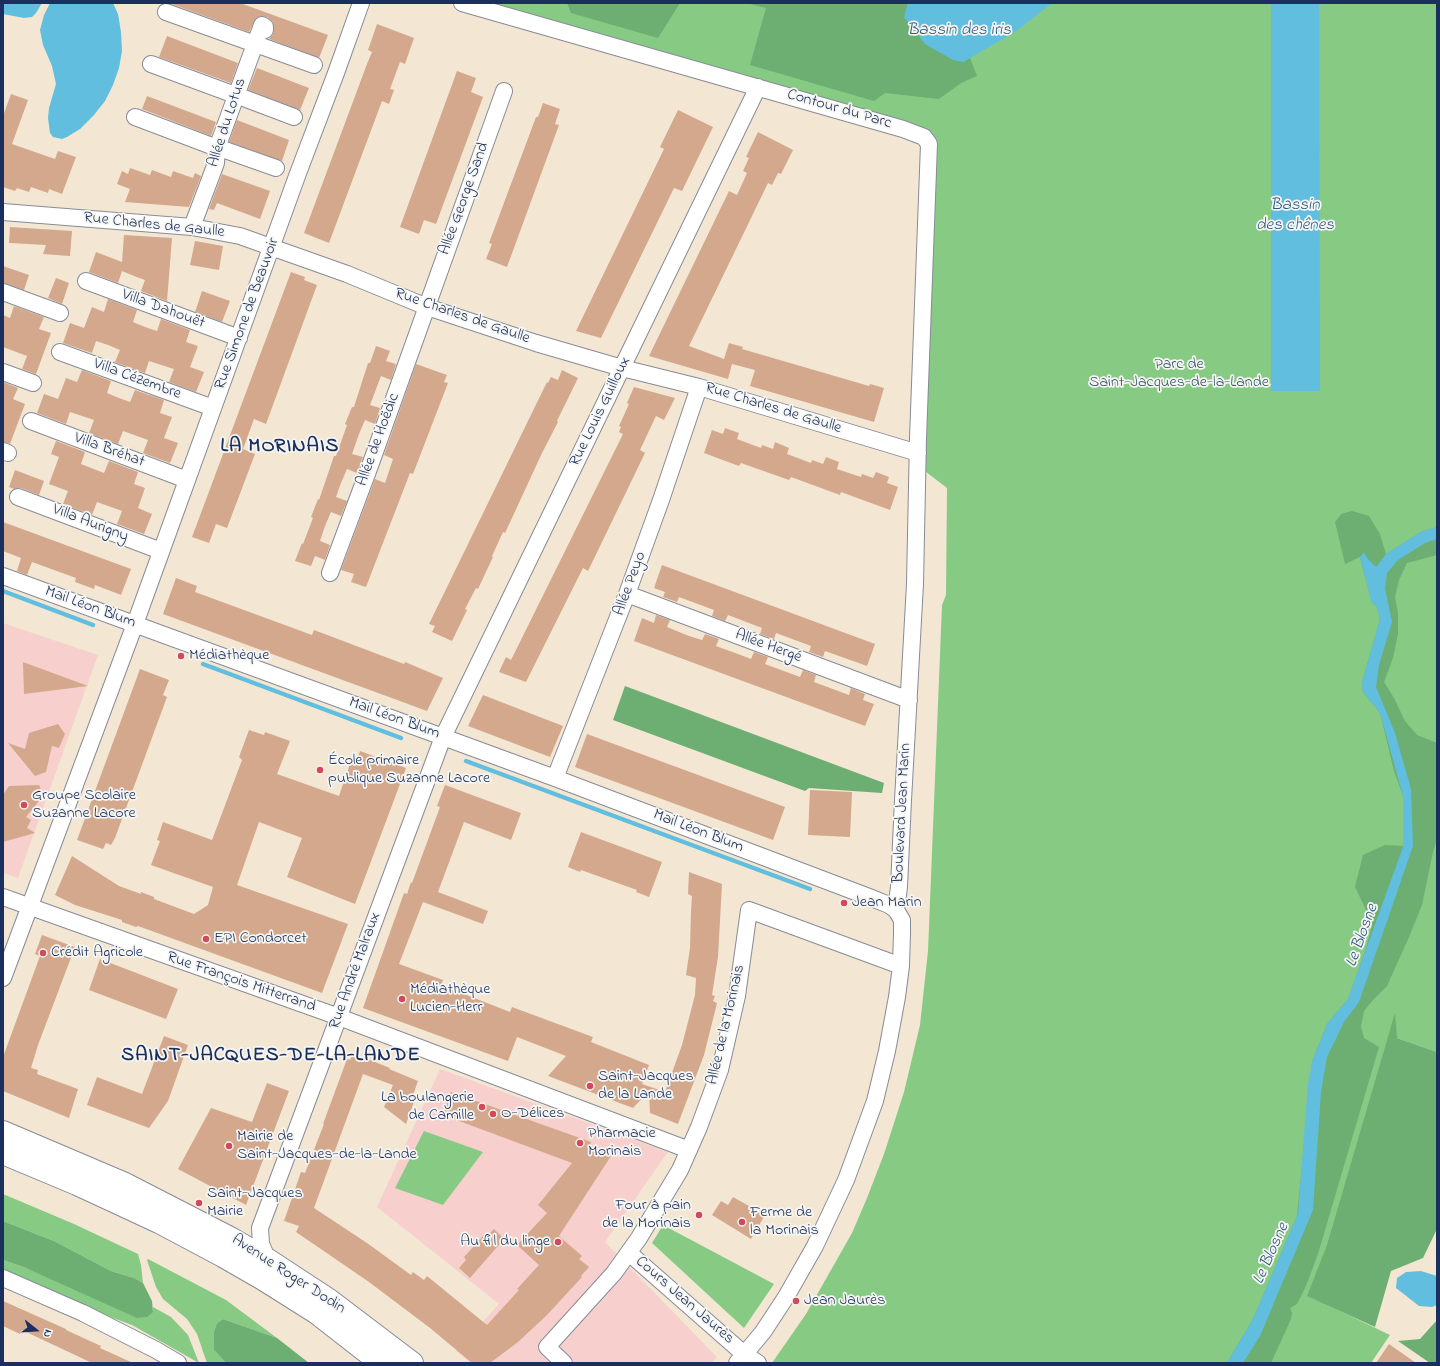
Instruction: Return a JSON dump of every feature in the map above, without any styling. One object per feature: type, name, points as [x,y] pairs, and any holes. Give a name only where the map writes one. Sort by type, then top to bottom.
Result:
[{"type":"main road","name":"Avenue Roger Dodin","points":[[3,1132],[129,1186],[219,1232],[268,1260],[329,1300],[412,1363]]},
{"type":"main road","name":"Avenue Roger Dodin","points":[[3,1152],[78,1184],[159,1222],[223,1256],[263,1279],[317,1314],[381,1363]]},
{"type":"street","name":"Rue Simone de Beauvoir","points":[[3,978],[135,624],[361,3]]},
{"type":"street","name":"Contour du Parc","points":[[462,3],[903,129],[924,137],[929,144],[918,445]]},
{"type":"street","points":[[166,12],[261,39],[317,66],[336,73]]},
{"type":"street","name":"Allée du Lotus","points":[[193,227],[238,96],[261,39]]},
{"type":"street","points":[[151,64],[317,126]]},
{"type":"street","name":"Rue Louis Guilloux","points":[[443,737],[758,87]]},
{"type":"street","name":"Allée George Sand","points":[[427,307],[504,90]]},
{"type":"street","points":[[135,117],[297,176]]},
{"type":"street","name":"Rue Charles de Gaulle","points":[[3,212],[193,227],[240,236],[272,246],[347,274],[427,307],[536,343],[622,368],[918,445]]},
{"type":"street","name":"Villa Dahouët","points":[[86,282],[239,338]]},
{"type":"street","points":[[3,292],[60,313]]},
{"type":"street","name":"Allée de Hoëdic","points":[[330,573],[427,307]]},
{"type":"street","name":"Villa Cézembre","points":[[60,352],[213,408]]},
{"type":"street","points":[[3,372],[33,383]]},
{"type":"street","name":"Allée Peyo","points":[[555,778],[627,594],[661,500],[699,387]]},
{"type":"street","name":"Villa Bréhat","points":[[31,422],[187,480]]},
{"type":"street","name":"Boulevard Jean Marin","points":[[740,1358],[764,1332],[815,1246],[846,1180],[875,1101],[887,1051],[901,966],[902,920],[896,910],[900,887],[903,800],[915,584],[918,445]]},
{"type":"street","name":"Villa Aurigny","points":[[18,497],[161,551]]},
{"type":"street","name":"Mail Léon Blum","points":[[3,576],[555,778],[869,897],[889,905],[896,910]]},
{"type":"street","name":"Allée Hergé","points":[[627,594],[909,700]]},
{"type":"street","name":"Rue André Malraux","points":[[268,1260],[261,1244],[260,1228],[443,737]]},
{"type":"street","name":"Rue François Mitterrand","points":[[3,897],[118,940],[339,1017],[689,1150]]},
{"type":"street","name":"Allée de la Morinais","points":[[564,1363],[547,1347],[614,1273],[629,1253],[664,1198],[689,1150],[720,1070],[737,996],[749,910],[901,966]]},
{"type":"street","name":"Cours Jean Jaurès","points":[[629,1253],[740,1358],[758,1363]]},
{"type":"street","points":[[3,1278],[83,1313],[156,1350],[178,1363]]},
{"type":"shaded area","name":"Groupe Scolaire Suzanne Lacore","points":[[3,623],[98,655],[18,878],[3,873]]},
{"type":"shaded area","points":[[440,1069],[668,1152],[605,1242],[717,1357],[711,1363],[471,1363],[456,1351],[499,1304],[377,1207]]},
{"type":"green space","name":"Parc de Saint-Jacques-de-la-Lande","points":[[462,3],[1437,3],[1437,1052],[1397,1038],[1313,1298],[1390,1335],[1371,1363],[772,1363],[806,1314],[852,1233],[884,1154],[904,1092],[920,1025],[928,951],[942,605],[946,595],[947,488],[917,465],[929,144]]},
{"type":"green space","points":[[567,3],[680,3],[658,38],[571,13]]},
{"type":"green space","points":[[746,3],[908,3],[905,17],[963,62],[970,58],[977,76],[961,83],[939,99],[885,93],[874,101],[750,65],[766,8]]},
{"type":"green space","points":[[1352,511],[1369,516],[1380,534],[1386,554],[1421,532],[1437,527],[1437,555],[1407,563],[1399,580],[1395,597],[1398,613],[1398,634],[1393,658],[1384,682],[1394,698],[1405,721],[1417,735],[1437,743],[1437,839],[1422,905],[1409,937],[1387,986],[1364,1011],[1361,1027],[1364,1038],[1379,1047],[1318,1254],[1306,1286],[1297,1304],[1290,1308],[1292,1313],[1291,1319],[1271,1363],[1227,1363],[1253,1319],[1297,1216],[1312,1062],[1327,1024],[1348,999],[1372,926],[1355,887],[1363,855],[1385,845],[1403,846],[1403,796],[1394,771],[1380,713],[1363,692],[1362,683],[1380,619],[1377,607],[1372,603],[1360,557],[1345,564],[1335,522],[1341,514]]},
{"type":"green space","points":[[625,686],[884,783],[882,793],[809,788],[805,791],[613,720]]},
{"type":"green space","points":[[1395,1013],[1397,1038],[1437,1052],[1437,1229],[1423,1258],[1391,1271],[1375,1327],[1307,1296],[1327,1245]]},
{"type":"green space","points":[[424,1131],[483,1152],[443,1205],[395,1188]]},
{"type":"green space","points":[[3,1194],[74,1224],[138,1254],[143,1283],[134,1278],[111,1271],[54,1241],[3,1221]]},
{"type":"green space","points":[[3,1221],[54,1241],[111,1271],[134,1278],[143,1283],[152,1301],[153,1312],[147,1317],[137,1318],[26,1268],[3,1260]]},
{"type":"green space","points":[[663,1225],[774,1284],[744,1328],[652,1243]]},
{"type":"green space","points":[[148,1259],[226,1300],[277,1338],[223,1319],[217,1323],[214,1331],[214,1350],[226,1363],[207,1363],[197,1334],[187,1319],[163,1299],[156,1287],[147,1260]]},
{"type":"green space","points":[[3,1260],[153,1312],[153,1307],[171,1317],[188,1335],[199,1363],[132,1325],[86,1308],[3,1269]]},
{"type":"green space","points":[[223,1319],[277,1338],[309,1363],[226,1363],[214,1350],[214,1331],[217,1323]]},
{"type":"green space","points":[[1437,1320],[1437,1363],[1430,1363],[1398,1341],[1420,1339]]},
{"type":"water","points":[[3,3],[42,3],[32,17],[24,18],[3,14]]},
{"type":"water","points":[[50,3],[113,3],[118,14],[121,32],[122,51],[119,68],[105,101],[80,129],[62,139],[53,137],[50,133],[48,118],[49,108],[56,84],[52,66],[43,45],[40,30],[44,15]]},
{"type":"water","name":"Bassin des iris","points":[[908,3],[1052,3],[1015,32],[963,62],[953,60],[925,44],[904,17]]},
{"type":"water","name":"Bassin des chênes","points":[[1271,3],[1319,3],[1320,391],[1271,391]]},
{"type":"water","points":[[1437,527],[1437,539],[1425,543],[1398,560],[1387,573],[1385,588],[1392,622],[1379,665],[1376,687],[1395,733],[1411,789],[1413,846],[1359,1002],[1344,1022],[1327,1057],[1321,1092],[1313,1210],[1260,1336],[1243,1363],[1227,1363],[1253,1319],[1298,1214],[1308,1084],[1312,1062],[1327,1024],[1348,999],[1403,847],[1403,796],[1380,713],[1363,692],[1362,683],[1380,619],[1377,607],[1372,603],[1360,557],[1364,553],[1375,566],[1377,566],[1386,554],[1421,532]]},
{"type":"water","points":[[1421,1271],[1437,1276],[1437,1305],[1432,1307],[1419,1306],[1396,1288],[1397,1278],[1406,1272]]},
{"type":"building","points":[[169,3],[240,3],[328,35],[319,58],[269,39],[273,34],[274,27],[273,22],[267,17],[261,16],[256,18],[249,32]]},
{"type":"building","points":[[377,24],[414,38],[405,64],[400,62],[390,89],[394,90],[389,104],[382,101],[329,243],[304,233],[372,52],[368,50]]},
{"type":"building","points":[[167,36],[238,63],[231,83],[159,57]]},
{"type":"building","points":[[257,68],[309,88],[300,110],[248,90]]},
{"type":"building","points":[[457,71],[476,78],[471,92],[483,97],[436,224],[424,220],[419,234],[400,227]]},
{"type":"building","points":[[11,94],[28,100],[12,144],[55,159],[58,151],[76,157],[62,194],[49,189],[48,193],[31,187],[29,192],[17,188],[15,191],[3,187],[3,116]]},
{"type":"building","points":[[147,96],[216,122],[211,136],[142,109]]},
{"type":"building","points":[[543,103],[560,109],[555,124],[559,125],[507,267],[486,259],[492,244],[489,243],[536,117],[538,117]]},
{"type":"building","points":[[678,110],[713,127],[682,191],[674,188],[601,338],[576,331],[664,149],[660,147]]},
{"type":"building","points":[[237,120],[289,140],[282,161],[229,142]]},
{"type":"building","points":[[758,132],[793,150],[781,174],[778,173],[772,185],[768,183],[689,346],[724,359],[729,343],[743,347],[742,349],[869,386],[870,384],[884,388],[874,422],[750,386],[755,370],[732,364],[728,379],[649,356],[729,191],[737,195],[747,173],[743,171],[749,158],[746,157]]},
{"type":"building","points":[[130,168],[150,175],[152,170],[171,177],[173,171],[193,178],[195,173],[201,176],[189,207],[125,202],[130,189],[117,184],[122,171],[128,174]]},
{"type":"building","points":[[222,174],[270,191],[260,219],[217,203],[214,210],[209,209]]},
{"type":"building","points":[[10,227],[72,231],[70,256],[43,254],[46,245],[9,243]]},
{"type":"building","points":[[124,235],[172,238],[167,301],[141,291],[145,280],[122,271],[118,283],[89,272],[96,252],[122,262]]},
{"type":"building","points":[[195,241],[223,246],[219,270],[190,265]]},
{"type":"building","points":[[3,266],[29,275],[24,290],[3,283]]},
{"type":"building","points":[[291,272],[305,277],[304,280],[317,285],[266,424],[254,419],[243,449],[255,454],[227,528],[216,524],[209,543],[192,537]]},
{"type":"building","points":[[56,278],[69,283],[62,304],[48,298]]},
{"type":"building","points":[[202,291],[230,301],[222,322],[195,312]]},
{"type":"building","points":[[108,299],[137,310],[133,322],[145,327],[157,331],[161,319],[190,330],[186,342],[198,346],[190,367],[204,372],[196,392],[169,382],[174,369],[149,361],[145,373],[115,362],[120,350],[108,345],[96,341],[92,353],[63,343],[70,323],[84,328],[92,307],[104,312]]},
{"type":"building","points":[[14,306],[44,317],[39,329],[51,333],[36,374],[22,369],[27,356],[3,347],[3,315],[10,318]]},
{"type":"building","points":[[376,346],[390,351],[386,361],[396,364],[391,380],[381,376],[370,405],[380,408],[375,424],[365,420],[359,434],[352,454],[363,457],[357,473],[347,469],[341,483],[336,497],[347,501],[341,516],[331,512],[325,526],[320,541],[330,545],[325,560],[315,556],[311,566],[295,561],[313,518],[311,517],[318,499],[319,500],[334,456],[336,456],[347,425],[345,424],[352,407],[354,407],[368,363],[370,363]]},
{"type":"building","points":[[416,364],[447,375],[444,382],[448,383],[413,474],[410,473],[366,587],[351,582],[354,574],[341,570],[375,479],[385,483],[393,459],[384,455]]},
{"type":"building","points":[[82,370],[111,381],[107,393],[119,398],[130,402],[135,390],[164,400],[160,413],[172,417],[164,438],[178,443],[170,463],[143,453],[148,440],[123,431],[118,444],[89,433],[94,420],[70,412],[66,424],[37,413],[44,394],[58,399],[66,378],[77,382]]},
{"type":"building","points":[[562,370],[578,378],[505,533],[503,532],[478,589],[476,588],[465,609],[467,610],[452,641],[432,632],[435,626],[429,624],[547,382],[548,383],[551,377],[558,380]]},
{"type":"building","points":[[3,382],[18,388],[13,399],[25,404],[10,444],[3,442]]},
{"type":"building","points":[[634,387],[675,398],[664,420],[656,416],[640,450],[645,453],[588,571],[583,568],[526,682],[499,672],[506,657],[511,660],[623,434],[619,432],[621,427],[619,426],[629,404],[627,403]]},
{"type":"building","points":[[725,428],[739,433],[737,439],[761,448],[762,445],[773,449],[775,442],[789,448],[787,454],[811,463],[812,460],[823,464],[826,457],[839,462],[837,469],[861,477],[862,474],[873,478],[876,472],[889,477],[887,483],[898,487],[890,510],[841,492],[840,495],[791,477],[789,480],[741,463],[739,466],[704,453],[712,430],[723,434]]},
{"type":"building","points":[[56,441],[85,452],[81,464],[104,473],[109,461],[138,472],[134,484],[145,488],[138,508],[152,514],[144,534],[117,524],[122,511],[97,502],[92,515],[63,504],[68,491],[49,484],[59,457],[51,454]]},
{"type":"building","points":[[15,470],[44,481],[39,495],[21,488],[14,489],[9,487]]},
{"type":"building","points":[[3,522],[131,569],[121,595],[95,585],[94,589],[75,582],[76,578],[32,562],[27,575],[17,571],[21,558],[3,551]]},
{"type":"building","points":[[662,565],[875,644],[867,666],[825,651],[823,657],[809,652],[811,646],[776,633],[774,639],[760,634],[762,628],[728,615],[725,621],[712,616],[714,610],[679,597],[677,602],[663,597],[665,592],[654,588]]},
{"type":"building","points":[[176,578],[197,586],[195,592],[312,635],[314,630],[404,664],[405,662],[443,678],[427,711],[163,614]]},
{"type":"building","points":[[656,615],[670,620],[667,627],[689,636],[702,640],[705,634],[719,639],[716,646],[751,659],[754,652],[768,657],[765,664],[800,677],[803,670],[816,675],[814,682],[849,695],[851,688],[865,694],[863,700],[874,704],[865,726],[634,641],[642,618],[654,623]]},
{"type":"building","points":[[23,662],[88,686],[24,694]]},
{"type":"building","points":[[140,669],[169,680],[163,695],[167,697],[115,838],[111,845],[106,843],[103,849],[77,840]]},
{"type":"building","points":[[483,695],[563,726],[550,757],[468,726]]},
{"type":"building","points":[[58,724],[65,734],[59,748],[52,746],[46,772],[35,776],[8,743],[25,749],[29,733]]},
{"type":"building","points":[[249,730],[264,735],[265,732],[290,741],[277,774],[339,796],[353,755],[358,757],[360,751],[406,768],[355,904],[287,877],[302,838],[259,822],[237,885],[348,924],[322,993],[138,926],[136,927],[122,922],[122,920],[75,905],[55,895],[72,856],[119,886],[141,894],[141,892],[154,897],[154,899],[194,914],[208,905],[213,887],[151,865],[160,841],[157,840],[163,822],[212,840],[242,760],[239,757]]},
{"type":"building","points":[[587,734],[785,807],[773,840],[575,767]]},
{"type":"building","points":[[39,785],[43,796],[26,817],[31,820],[27,828],[35,833],[3,842],[3,795],[9,786]]},
{"type":"building","points":[[445,785],[521,813],[511,840],[464,822],[438,892],[488,911],[483,924],[423,902],[399,964],[443,980],[441,985],[510,1012],[512,1007],[593,1037],[591,1042],[649,1065],[642,1084],[665,1092],[682,1045],[695,995],[696,978],[686,975],[690,948],[692,896],[688,894],[689,872],[722,884],[718,957],[712,995],[715,996],[713,1001],[717,1003],[704,1055],[678,1124],[650,1113],[649,1091],[633,1108],[548,1076],[566,1056],[517,1037],[508,1061],[363,1008],[404,893],[407,894],[411,882],[412,883],[440,807],[437,806]]},
{"type":"building","points":[[810,790],[852,792],[850,837],[808,835]]},
{"type":"building","points":[[581,832],[662,862],[649,897],[636,892],[637,890],[581,870],[580,872],[568,867]]},
{"type":"building","points":[[42,935],[75,947],[38,1045],[31,1068],[38,1070],[37,1074],[78,1089],[69,1118],[3,1091],[3,1057],[40,956],[35,954]]},
{"type":"building","points":[[100,959],[178,989],[166,1019],[89,990]]},
{"type":"building","points":[[164,1036],[188,1045],[168,1101],[149,1128],[87,1105],[97,1077],[142,1094]]},
{"type":"building","points":[[352,1056],[364,1061],[365,1058],[418,1081],[412,1098],[415,1099],[406,1124],[384,1107],[393,1085],[363,1074],[314,1208],[367,1243],[411,1275],[413,1272],[424,1280],[427,1276],[487,1325],[519,1290],[517,1289],[539,1265],[517,1245],[547,1213],[538,1205],[572,1163],[443,1115],[451,1092],[591,1142],[589,1148],[611,1156],[559,1236],[582,1256],[579,1259],[589,1267],[581,1276],[582,1277],[547,1315],[518,1342],[490,1363],[472,1363],[430,1328],[369,1282],[296,1232],[299,1226],[284,1221],[301,1172],[305,1173],[347,1059],[350,1060]]},
{"type":"building","name":"Mairie de Saint-Jacques-de-la-Lande","points":[[267,1083],[289,1091],[246,1205],[178,1169],[211,1108],[252,1122]]},
{"type":"building","name":"Ferme de la Morinais","points":[[733,1197],[765,1215],[751,1239],[712,1215],[721,1201],[728,1205]]},
{"type":"building","points":[[494,1229],[504,1239],[470,1278],[459,1268],[466,1260],[464,1257],[484,1235],[486,1237]]},
{"type":"building","points":[[3,1301],[66,1329],[101,1346],[100,1348],[133,1363],[92,1363],[22,1330],[20,1334],[3,1326]]},
{"type":"building","points":[[1389,1344],[1416,1363],[1376,1363]]},
{"type":"waterway","points":[[3,591],[93,625]]},
{"type":"waterway","points":[[203,664],[401,738]]},
{"type":"waterway","points":[[466,761],[810,889]]},
{"type":"place","name":"Médiathèque","points":[[181,656]]},
{"type":"place","name":"École primaire publique Suzanne Lacore","points":[[320,770]]},
{"type":"place","name":"Groupe Scolaire Suzanne Lacore","points":[[24,805]]},
{"type":"place","name":"Jean Marin","points":[[844,903]]},
{"type":"place","name":"EPI Condorcet","points":[[206,939]]},
{"type":"place","name":"Crédit Agricole","points":[[43,953]]},
{"type":"place","name":"Médiathèque Lucien-Herr","points":[[402,999]]},
{"type":"place","name":"Saint-Jacques de la Lande","points":[[590,1086]]},
{"type":"place","name":"La boulangerie de Camille","points":[[482,1107]]},
{"type":"place","name":"O-Délices","points":[[493,1114]]},
{"type":"place","name":"Pharmacie Morinais","points":[[580,1143]]},
{"type":"place","name":"Mairie de Saint-Jacques-de-la-Lande","points":[[229,1146]]},
{"type":"place","name":"Saint-Jacques Mairie","points":[[199,1203]]},
{"type":"place","name":"Four à pain de la Morinais","points":[[699,1215]]},
{"type":"place","name":"Ferme de la Morinais","points":[[742,1222]]},
{"type":"place","name":"Au fil du linge","points":[[558,1242]]},
{"type":"place","name":"Jean Jaurès","points":[[796,1301]]},
{"type":"district","name":"LA MORINAIS","points":[[280,448]]},
{"type":"district","name":"SAINT-JACQUES-DE-LA-LANDE","points":[[271,1057]]},
{"type":"water label","name":"Le Blosne","points":[[1363,936]]},
{"type":"water label","name":"Le Blosne","points":[[1272,1254]]}]
